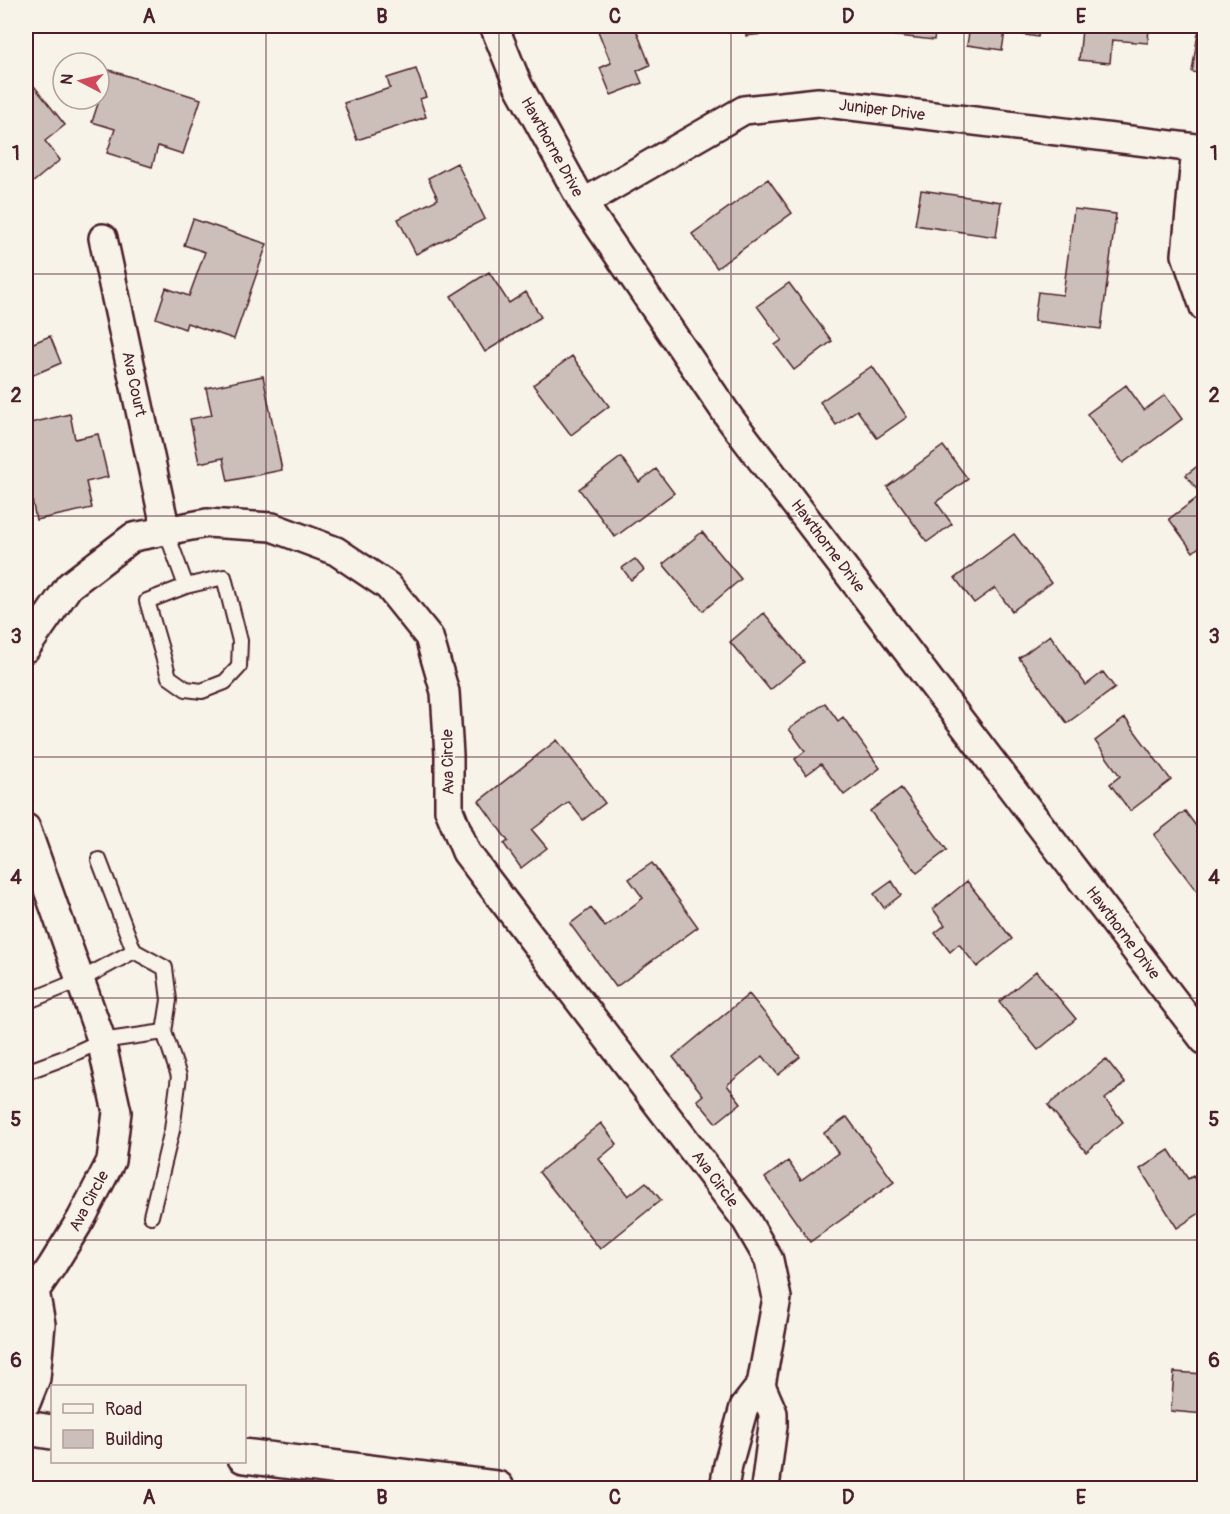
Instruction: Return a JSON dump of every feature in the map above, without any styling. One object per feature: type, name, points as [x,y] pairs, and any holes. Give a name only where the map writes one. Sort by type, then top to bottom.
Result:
[{"type":"street","name":"Hawthorne Drive","points":[[494,26],[518,85],[583,203],[731,420],[1204,1040]]},
{"type":"street","name":"Juniper Drive","points":[[583,203],[744,110],[818,102],[1200,149]]},
{"type":"street","points":[[1200,149],[1186,255],[1204,307]]},
{"type":"street","name":"Ava Court","points":[[103,238],[165,531]]},
{"type":"street","name":"Ava Circle","points":[[26,648],[69,586],[133,537],[207,523],[272,527],[336,551],[388,586],[429,637],[446,692],[449,810],[466,852],[746,1220],[770,1260],[777,1298],[761,1385],[744,1407],[724,1488]]},
{"type":"street","name":"Ava Circle","points":[[26,828],[101,1041],[117,1112],[111,1161],[81,1220],[30,1296],[41,1323],[36,1378],[26,1402]]},
{"type":"street","points":[[761,1385],[773,1413],[765,1488]]},
{"type":"street","points":[[26,1428],[51,1431]]},
{"type":"street","points":[[246,1456],[496,1488]]},
{"type":"lane","points":[[165,531],[186,586]]},
{"type":"lane","points":[[224,577],[240,641],[239,667],[225,682],[202,691],[186,689],[169,677],[147,601],[186,586],[224,577]]},
{"type":"lane","points":[[99,860],[134,951],[165,968],[169,1000],[164,1032],[179,1076],[172,1130],[151,1216]]},
{"type":"lane","points":[[26,1002],[80,980],[134,951]]},
{"type":"lane","points":[[26,1072],[101,1041],[164,1032]]},
{"type":"building","points":[[596,26],[640,26],[635,27],[650,65],[637,71],[642,83],[611,95],[600,68],[611,63]]},
{"type":"building","points":[[745,26],[787,26],[788,31],[746,36]]},
{"type":"building","points":[[855,26],[936,26],[934,40],[854,31]]},
{"type":"building","points":[[970,26],[1040,26],[1038,37],[1005,32],[1002,50],[967,45]]},
{"type":"building","points":[[1090,26],[1149,26],[1148,43],[1112,40],[1110,63],[1079,60],[1082,29],[1090,29]]},
{"type":"building","points":[[1198,33],[1204,34],[1204,74],[1192,72]]},
{"type":"building","points":[[416,69],[426,97],[420,99],[426,117],[357,140],[344,103],[390,88],[387,78]]},
{"type":"building","points":[[111,71],[201,99],[183,154],[158,146],[152,167],[107,153],[115,129],[92,122],[96,111],[111,111]]},
{"type":"building","points":[[30,81],[51,107],[51,111],[54,111],[65,125],[45,141],[60,160],[26,188],[26,85]]},
{"type":"building","points":[[457,163],[485,219],[416,254],[398,219],[438,199],[428,178]]},
{"type":"building","points":[[768,179],[792,213],[717,268],[692,234]]},
{"type":"building","points":[[921,190],[1001,202],[996,237],[915,225]]},
{"type":"building","points":[[1074,209],[1116,214],[1101,329],[1034,321],[1038,292],[1063,295]]},
{"type":"building","points":[[193,219],[267,244],[234,339],[187,323],[185,329],[156,318],[166,288],[189,296],[205,252],[184,245]]},
{"type":"building","points":[[489,272],[509,303],[526,292],[541,317],[485,352],[451,296]]},
{"type":"building","points":[[789,283],[832,341],[794,370],[775,345],[782,340],[757,306]]},
{"type":"building","points":[[50,336],[61,363],[26,378],[26,346]]},
{"type":"building","points":[[572,356],[609,406],[571,435],[533,385]]},
{"type":"building","points":[[872,366],[907,417],[877,438],[857,410],[836,425],[820,402]]},
{"type":"building","points":[[263,376],[282,470],[228,481],[223,458],[199,463],[190,419],[212,415],[206,388]]},
{"type":"building","points":[[1126,385],[1144,410],[1165,395],[1182,419],[1123,463],[1087,414]]},
{"type":"building","points":[[70,414],[75,439],[98,434],[108,477],[86,482],[92,508],[36,520],[26,469],[26,424]]},
{"type":"building","points":[[943,446],[968,479],[936,502],[952,524],[927,542],[887,487]]},
{"type":"building","points":[[621,457],[639,482],[656,469],[674,493],[615,537],[579,489]]},
{"type":"building","points":[[1204,461],[1204,543],[1193,552],[1169,519],[1201,495],[1186,475]]},
{"type":"building","points":[[702,532],[741,579],[703,611],[663,564]]},
{"type":"building","points":[[1014,534],[1051,583],[1012,611],[995,588],[974,603],[955,578]]},
{"type":"building","points":[[635,559],[644,570],[631,580],[622,568]]},
{"type":"building","points":[[764,613],[804,662],[770,690],[730,642]]},
{"type":"building","points":[[1050,635],[1086,685],[1103,672],[1115,688],[1067,723],[1019,658]]},
{"type":"building","points":[[825,703],[838,721],[843,717],[880,768],[844,795],[821,764],[806,775],[795,759],[805,751],[789,729]]},
{"type":"building","points":[[1125,718],[1171,780],[1130,811],[1110,784],[1120,776],[1095,741]]},
{"type":"building","points":[[557,740],[605,803],[583,820],[569,802],[532,830],[547,848],[521,868],[504,844],[508,841],[479,801]]},
{"type":"building","points":[[901,788],[947,850],[917,873],[870,811]]},
{"type":"building","points":[[1185,811],[1204,837],[1204,896],[1202,898],[1154,835]]},
{"type":"building","points":[[652,863],[698,927],[616,987],[570,924],[591,908],[605,927],[643,898],[629,879]]},
{"type":"building","points":[[892,881],[901,895],[884,908],[874,894]]},
{"type":"building","points":[[967,881],[1012,939],[977,967],[959,944],[950,952],[935,933],[945,925],[933,909]]},
{"type":"building","points":[[1036,971],[1076,1019],[1038,1050],[999,1002]]},
{"type":"building","points":[[749,994],[800,1057],[778,1075],[763,1056],[727,1085],[741,1103],[716,1123],[697,1100],[703,1095],[673,1057]]},
{"type":"building","points":[[1106,1059],[1125,1083],[1105,1099],[1123,1122],[1086,1152],[1048,1105]]},
{"type":"building","points":[[847,1117],[894,1182],[810,1242],[765,1178],[788,1161],[801,1180],[838,1153],[824,1133]]},
{"type":"building","points":[[601,1123],[617,1144],[599,1159],[628,1196],[646,1182],[661,1200],[600,1249],[539,1172]]},
{"type":"building","points":[[1169,1150],[1188,1179],[1193,1176],[1204,1194],[1204,1210],[1177,1228],[1140,1169]]},
{"type":"building","points":[[1204,1258],[1204,1286],[1199,1259]]},
{"type":"building","points":[[1174,1372],[1204,1374],[1204,1414],[1171,1411]]}]
